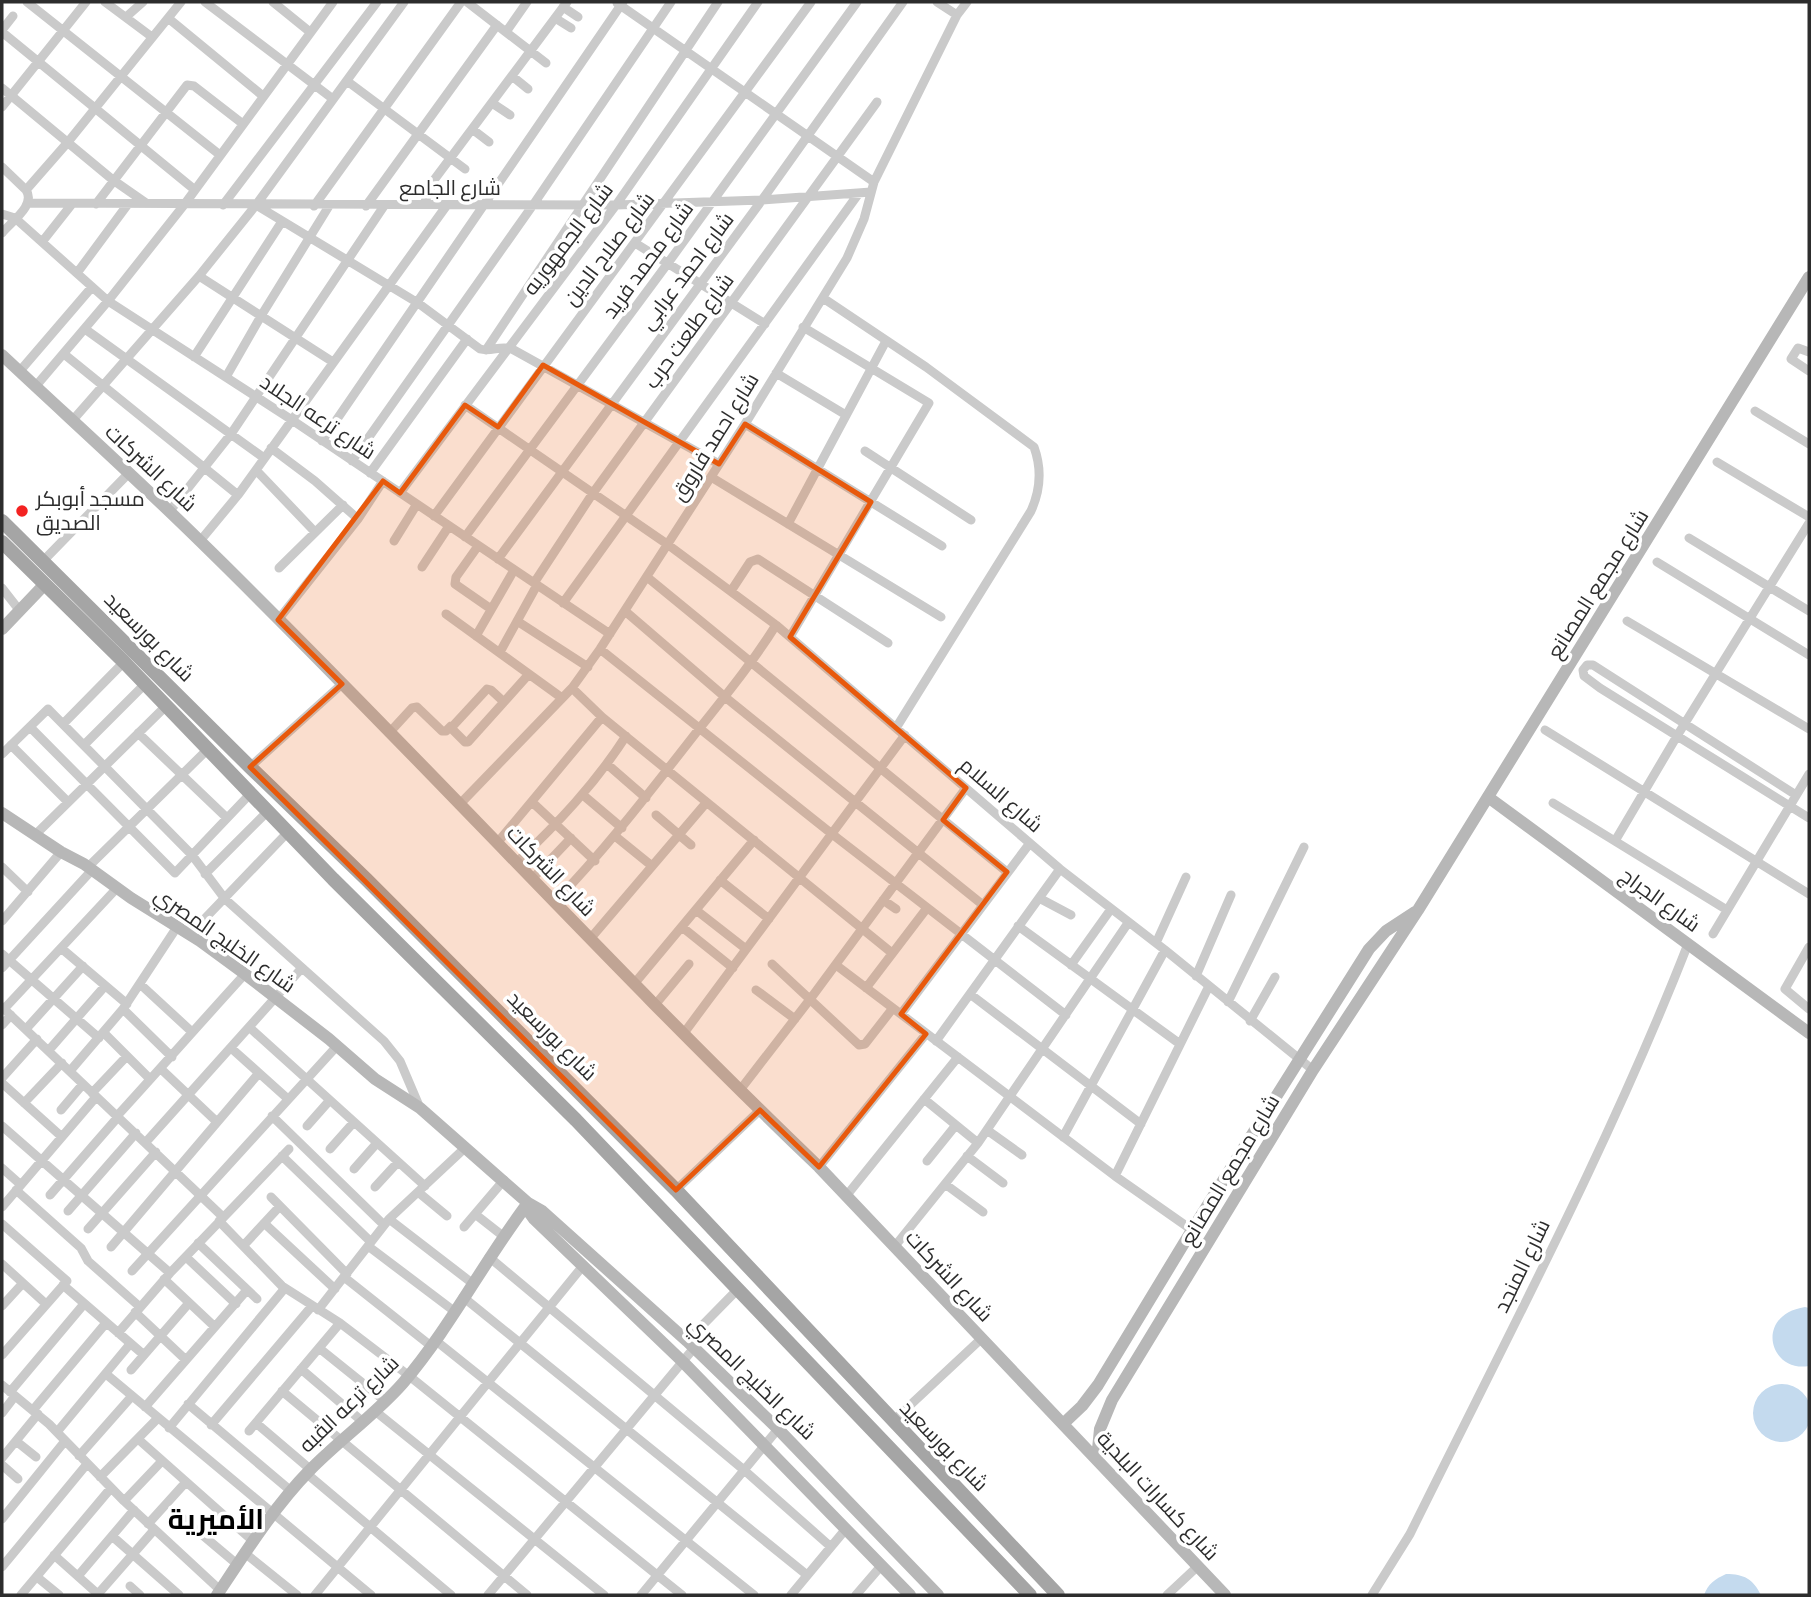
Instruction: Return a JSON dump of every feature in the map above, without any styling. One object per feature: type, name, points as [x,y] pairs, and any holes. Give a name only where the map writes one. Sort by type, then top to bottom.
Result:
[{"type":"main road","name":"شارع بورسعيد","points":[[2,520],[345,858],[676,1190],[1058,1595]]},
{"type":"main road","name":"شارع بورسعيد","points":[[3,545],[124,662],[333,879],[576,1120],[1030,1595]]},
{"type":"main road","points":[[333,879],[341,872],[345,858]]},
{"type":"main road","points":[[354,899],[359,885],[366,879]]},
{"type":"street","points":[[27,2],[220,155]]},
{"type":"street","points":[[2,107],[86,2]]},
{"type":"street","points":[[126,18],[144,2]]},
{"type":"street","points":[[26,190],[181,2]]},
{"type":"street","points":[[205,2],[333,99]]},
{"type":"street","points":[[273,2],[310,32]]},
{"type":"street","points":[[36,387],[184,205],[333,2]]},
{"type":"street","points":[[223,205],[377,2]]},
{"type":"street","points":[[72,421],[199,276],[256,205],[404,2]]},
{"type":"street","points":[[314,206],[461,2]]},
{"type":"street","points":[[467,2],[546,63]]},
{"type":"street","points":[[479,11],[486,2]]},
{"type":"street","points":[[506,32],[527,2]]},
{"type":"street","points":[[352,461],[533,205],[671,2]]},
{"type":"street","points":[[486,350],[718,2]]},
{"type":"street","name":"شارع الجمهوريه","points":[[400,493],[616,205],[758,2]]},
{"type":"street","name":"شارع صلاح الدين","points":[[434,516],[811,2]]},
{"type":"street","name":"شارع محمد فريد","points":[[465,537],[857,2]]},
{"type":"street","name":"شارع احمد عرابي","points":[[498,559],[762,200],[903,2]]},
{"type":"street","points":[[937,2],[957,15]]},
{"type":"street","name":"شارع احمد فاروق","points":[[459,805],[572,688],[588,667],[745,424],[854,245],[874,182],[957,15],[967,2]]},
{"type":"street","points":[[109,3],[152,37]]},
{"type":"street","points":[[322,441],[620,3],[874,182]]},
{"type":"street","points":[[424,204],[435,180],[565,5],[578,17]]},
{"type":"street","points":[[13,16],[2,31],[195,190]]},
{"type":"street","points":[[168,18],[263,96]]},
{"type":"street","points":[[555,18],[570,29]]},
{"type":"street","points":[[366,206],[497,24]]},
{"type":"street","points":[[512,76],[528,89]]},
{"type":"street","points":[[347,81],[465,169]]},
{"type":"street","points":[[96,204],[187,85],[194,86],[243,124]]},
{"type":"street","points":[[2,88],[113,180],[147,204]]},
{"type":"street","name":"شارع طلعت حرب","points":[[499,652],[535,584],[593,493],[877,102]]},
{"type":"street","points":[[492,103],[510,115]]},
{"type":"street","points":[[472,129],[489,142]]},
{"type":"street","points":[[2,167],[26,190],[30,198],[29,203],[2,233]]},
{"type":"street","name":"شارع الجامع","points":[[29,203],[616,205],[762,200],[871,192]]},
{"type":"street","points":[[564,603],[859,193]]},
{"type":"street","points":[[42,242],[72,204]]},
{"type":"street","points":[[77,273],[128,204]]},
{"type":"street","points":[[256,205],[281,223],[347,259],[418,303],[486,350],[508,347],[719,464]]},
{"type":"street","points":[[201,541],[238,495],[447,205]]},
{"type":"street","points":[[226,377],[329,206]]},
{"type":"street","points":[[169,512],[231,433],[384,206]]},
{"type":"street","points":[[2,214],[15,218]]},
{"type":"street","name":"شارع ترعه الجلاد","points":[[15,218],[108,301],[292,420],[610,634]]},
{"type":"street","points":[[194,357],[281,223]]},
{"type":"street","points":[[635,243],[765,324]]},
{"type":"street","points":[[199,276],[333,362]]},
{"type":"street","name":"شارع مجمع المصانع","points":[[1097,1459],[1100,1429],[1112,1400],[1313,1070],[1418,910],[1809,277]]},
{"type":"street","points":[[19,372],[92,287]]},
{"type":"street","points":[[823,298],[1034,447],[1039,462],[1040,480],[1031,511],[896,728]]},
{"type":"street","points":[[790,637],[928,405],[928,401],[803,327]]},
{"type":"street","points":[[85,329],[264,458]]},
{"type":"street","points":[[370,473],[467,339]]},
{"type":"street","points":[[788,524],[886,341]]},
{"type":"street","points":[[1809,352],[1798,348],[1791,359],[1809,371]]},
{"type":"street","points":[[64,354],[238,495]]},
{"type":"street","name":"شارع الشركات","points":[[2,355],[201,541],[498,842],[554,903],[846,1195],[1063,1424]]},
{"type":"street","points":[[776,373],[846,415]]},
{"type":"street","name":"شارع السلام","points":[[465,405],[667,544],[776,625],[1060,869],[1313,1070]]},
{"type":"street","points":[[1755,411],[1809,444]]},
{"type":"street","points":[[745,424],[942,547]]},
{"type":"street","points":[[271,448],[294,464],[358,519]]},
{"type":"street","points":[[864,450],[971,520]]},
{"type":"street","points":[[1717,462],[1809,517]]},
{"type":"street","points":[[256,470],[315,532]]},
{"type":"street","points":[[44,560],[128,474]]},
{"type":"street","points":[[711,477],[941,617]]},
{"type":"street","points":[[278,620],[358,519],[383,481]]},
{"type":"street","points":[[279,568],[343,505]]},
{"type":"street","points":[[394,541],[417,505]]},
{"type":"street","points":[[1615,841],[1809,523]]},
{"type":"street","points":[[422,567],[449,526]]},
{"type":"street","points":[[1689,538],[1809,611]]},
{"type":"street","points":[[478,545],[456,577],[455,584],[491,610]]},
{"type":"street","points":[[731,591],[750,562],[758,559],[888,643]]},
{"type":"street","points":[[1657,562],[1809,655]]},
{"type":"street","points":[[476,636],[514,570]]},
{"type":"street","points":[[647,577],[1007,872]]},
{"type":"street","points":[[3,626],[45,584]]},
{"type":"street","points":[[2,588],[20,611]]},
{"type":"street","points":[[625,611],[725,697],[983,905]]},
{"type":"street","points":[[446,614],[562,698]]},
{"type":"street","points":[[517,621],[588,667]]},
{"type":"street","points":[[1627,621],[1809,729]]},
{"type":"street","points":[[554,903],[595,861],[668,771],[751,664],[776,625]]},
{"type":"street","points":[[600,649],[832,834],[1066,1015]]},
{"type":"street","points":[[68,802],[5,750],[48,709],[63,724],[124,662]]},
{"type":"street","points":[[1797,795],[1593,665],[1585,667],[1582,673],[1588,680],[1809,818]]},
{"type":"street","points":[[451,726],[467,743],[530,674]]},
{"type":"street","points":[[84,745],[145,684]]},
{"type":"street","points":[[250,767],[342,684]]},
{"type":"street","points":[[572,688],[602,717],[892,953]]},
{"type":"street","points":[[389,733],[412,708],[416,707],[445,732],[487,690],[491,690],[504,702]]},
{"type":"street","points":[[36,834],[166,706]]},
{"type":"street","points":[[498,842],[602,717]]},
{"type":"street","name":"شارع الخليج المصري","points":[[63,724],[192,855],[225,900],[384,1041],[400,1061],[420,1108]]},
{"type":"street","points":[[30,727],[175,873],[251,793]]},
{"type":"street","points":[[1545,730],[1809,894]]},
{"type":"street","points":[[138,733],[227,818]]},
{"type":"street","points":[[684,1033],[905,735]]},
{"type":"street","points":[[517,862],[583,795],[626,736]]},
{"type":"street","points":[[150,1079],[127,1056],[4,961],[130,827],[208,749]]},
{"type":"street","points":[[607,764],[646,798]]},
{"type":"street","points":[[1713,934],[1809,774]]},
{"type":"street","points":[[740,1090],[966,788]]},
{"type":"street","points":[[583,795],[622,828]]},
{"type":"street","name":"شارع الجراج","points":[[1488,797],[1809,1033]]},
{"type":"street","points":[[532,802],[595,861]]},
{"type":"street","points":[[590,939],[706,803]]},
{"type":"street","points":[[1553,803],[1727,910]]},
{"type":"street","points":[[205,874],[269,810]]},
{"type":"street","name":"شارع الخليج المصري","points":[[2,815],[90,869],[245,974],[375,1079],[420,1108],[528,1203],[542,1211],[691,1344],[778,1429],[938,1595]]},
{"type":"street","points":[[656,815],[691,845]]},
{"type":"street","points":[[189,935],[289,831]]},
{"type":"street","points":[[615,836],[652,866]]},
{"type":"street","points":[[533,878],[570,838]]},
{"type":"street","points":[[634,984],[754,840]]},
{"type":"street","points":[[901,1014],[1030,843]]},
{"type":"street","points":[[1228,1002],[1304,847]]},
{"type":"street","points":[[3,918],[61,852]]},
{"type":"street","points":[[2,867],[28,892]]},
{"type":"street","points":[[936,1041],[1060,869]]},
{"type":"street","points":[[1156,943],[1186,877]]},
{"type":"street","points":[[720,880],[769,919]]},
{"type":"street","points":[[2,1026],[5,1010],[117,888]]},
{"type":"street","points":[[1196,976],[1231,895]]},
{"type":"street","points":[[1039,898],[1071,915]]},
{"type":"street","points":[[883,900],[896,909]]},
{"type":"street","points":[[866,988],[927,908]]},
{"type":"street","points":[[696,909],[746,949]]},
{"type":"street","points":[[1071,965],[1111,909]]},
{"type":"street","name":"شارع مجمع المصانع","points":[[1063,1424],[1082,1406],[1098,1385],[1369,949],[1386,931],[1418,910]]},
{"type":"street","points":[[895,1246],[978,1143],[1128,923]]},
{"type":"street","points":[[682,926],[733,968]]},
{"type":"street","points":[[1018,926],[1180,1044]]},
{"type":"street","points":[[70,1071],[125,1007],[177,927]]},
{"type":"street","name":"شارع المنجد","points":[[1372,1595],[1410,1534],[1597,1153],[1648,1043],[1688,944]]},
{"type":"street","points":[[1809,947],[1787,982],[1787,992],[1809,1009]]},
{"type":"street","points":[[61,948],[106,986],[172,1057]]},
{"type":"street","points":[[1063,1137],[1165,950]]},
{"type":"street","points":[[655,1004],[689,964]]},
{"type":"street","points":[[772,964],[862,1046],[892,1008]]},
{"type":"street","points":[[835,965],[1115,1176],[1192,1230]]},
{"type":"street","points":[[26,1029],[83,966]]},
{"type":"street","points":[[146,1142],[301,969]]},
{"type":"street","points":[[50,1195],[245,974]]},
{"type":"street","points":[[1250,1020],[1275,977]]},
{"type":"street","points":[[140,984],[192,1032]]},
{"type":"street","points":[[49,1050],[106,986]]},
{"type":"street","points":[[1115,1176],[1208,988]]},
{"type":"street","points":[[756,990],[795,1019]]},
{"type":"street","points":[[970,994],[1141,1124]]},
{"type":"street","points":[[5,1010],[201,1195],[285,1289],[340,1323],[682,1595]]},
{"type":"street","points":[[249,1027],[398,1162],[447,1216]]},
{"type":"street","points":[[818,1167],[926,1034]]},
{"type":"street","points":[[37,1039],[6,1066],[2,1081],[62,1137]]},
{"type":"street","points":[[132,1271],[337,1046]]},
{"type":"street","points":[[231,1048],[289,1099]]},
{"type":"street","points":[[2,1207],[127,1056]]},
{"type":"street","points":[[846,1195],[958,1058]]},
{"type":"street","points":[[24,1103],[62,1063]]},
{"type":"street","points":[[161,1069],[217,1122]]},
{"type":"street","points":[[111,1247],[259,1073]]},
{"type":"street","points":[[61,1110],[83,1084]]},
{"type":"street","points":[[924,1099],[978,1143]]},
{"type":"street","points":[[307,1126],[330,1100]]},
{"type":"street","points":[[676,1190],[760,1110]]},
{"type":"street","points":[[272,1116],[387,1222],[472,1283]]},
{"type":"street","points":[[330,1149],[354,1122]]},
{"type":"street","points":[[927,1161],[956,1125]]},
{"type":"street","points":[[2,1126],[148,1254],[189,1303],[215,1327]]},
{"type":"street","points":[[987,1130],[1022,1155]]},
{"type":"street","points":[[68,1211],[136,1133]]},
{"type":"street","points":[[354,1169],[377,1143]]},
{"type":"street","points":[[211,1425],[335,1289],[387,1222],[466,1147]]},
{"type":"street","points":[[88,1229],[156,1152]]},
{"type":"street","points":[[118,1333],[167,1276],[285,1152],[370,1244],[454,1311]]},
{"type":"street","points":[[967,1156],[1003,1183]]},
{"type":"street","points":[[375,1187],[398,1162]]},
{"type":"street","points":[[2,1168],[81,1248],[88,1261],[186,1360]]},
{"type":"street","points":[[464,1227],[504,1180]]},
{"type":"street","points":[[945,1184],[983,1212]]},
{"type":"street","points":[[271,1197],[346,1276],[488,1383],[754,1595]]},
{"type":"street","name":"شارع الخليج المصري","points":[[528,1203],[529,1212],[534,1219],[682,1362],[910,1595]]},
{"type":"street","name":"شارع ترعه القبه","points":[[219,1594],[254,1542],[308,1471],[375,1411],[408,1376],[528,1203]]},
{"type":"street","points":[[244,1245],[280,1206]]},
{"type":"street","points":[[475,1214],[503,1237]]},
{"type":"street","points":[[264,1223],[335,1289]]},
{"type":"street","points":[[2,1224],[84,1304],[144,1355]]},
{"type":"street","points":[[198,1243],[257,1299]]},
{"type":"street","points":[[186,1257],[236,1304]]},
{"type":"street","points":[[489,1257],[744,1470],[831,1548]]},
{"type":"street","points":[[2,1264],[46,1304]]},
{"type":"street","points":[[316,1595],[582,1267]]},
{"type":"street","points":[[2,1306],[23,1283]]},
{"type":"street","points":[[2,1355],[65,1283]]},
{"type":"street","points":[[488,1595],[682,1362],[691,1344],[738,1287]]},
{"type":"street","points":[[169,1428],[285,1289]]},
{"type":"street","points":[[145,1407],[247,1290]]},
{"type":"street","points":[[463,1297],[807,1575]]},
{"type":"street","points":[[131,1370],[189,1303]]},
{"type":"street","points":[[2,1413],[13,1394],[84,1304]]},
{"type":"street","points":[[2,1458],[106,1323]]},
{"type":"street","points":[[340,1323],[252,1427],[308,1471],[370,1528],[451,1595]]},
{"type":"street","points":[[892,1422],[981,1339]]},
{"type":"street","points":[[57,1432],[130,1344]]},
{"type":"street","points":[[319,1348],[385,1401]]},
{"type":"street","points":[[301,1369],[363,1422]]},
{"type":"street","points":[[106,1374],[371,1595]]},
{"type":"street","points":[[2,1385],[57,1432],[219,1594]]},
{"type":"street","points":[[282,1391],[527,1595]]},
{"type":"street","points":[[79,1456],[132,1396]]},
{"type":"street","points":[[188,1404],[291,1491]]},
{"type":"street","points":[[375,1411],[604,1595]]},
{"type":"street","points":[[100,1477],[158,1419]]},
{"type":"street","name":"شارع كسارات البلدية","points":[[1063,1424],[1225,1595]]},
{"type":"street","points":[[641,1595],[778,1429]]},
{"type":"street","points":[[138,1439],[254,1542]]},
{"type":"street","points":[[16,1441],[36,1457]]},
{"type":"street","points":[[2,1519],[65,1441]]},
{"type":"street","points":[[124,1501],[162,1461]]},
{"type":"street","points":[[2,1567],[87,1464]]},
{"type":"street","points":[[2,1465],[18,1479]]},
{"type":"street","points":[[54,1555],[98,1595],[133,1554],[186,1482]]},
{"type":"street","points":[[21,1595],[111,1488]]},
{"type":"street","points":[[78,1576],[134,1510]]},
{"type":"street","points":[[181,1517],[238,1565]]},
{"type":"street","points":[[791,1595],[845,1530]]},
{"type":"street","points":[[112,1536],[179,1595]]},
{"type":"street","points":[[246,1554],[297,1595]]},
{"type":"street","points":[[856,1595],[880,1566]]},
{"type":"street","points":[[1167,1595],[1197,1567]]},
{"type":"street","points":[[37,1577],[59,1595]]},
{"type":"street","points":[[130,1586],[141,1595]]},
{"type":"highlighted area","points":[[543,365],[719,464],[745,424],[871,502],[790,637],[966,788],[943,820],[1007,872],[901,1014],[926,1034],[819,1167],[760,1110],[676,1190],[250,767],[342,684],[278,620],[383,481],[400,493],[465,405],[498,427]]},
{"type":"water","points":[[1809,1308],[1809,1366],[1795,1366],[1784,1361],[1777,1353],[1773,1331],[1778,1321],[1789,1312]]},
{"type":"water","points":[[1776,1384],[1788,1384],[1803,1392],[1811,1407],[1811,1419],[1803,1434],[1788,1442],[1776,1442],[1761,1434],[1753,1419],[1753,1407],[1761,1392]]},
{"type":"water","points":[[1726,1574],[1747,1579],[1761,1595],[1704,1595],[1712,1582]]},
{"type":"place","name":"مسجد أبوبكر الصديق","points":[[22,511]]},
{"type":"district","name":"الأميرية","points":[[216,1520]]}]
